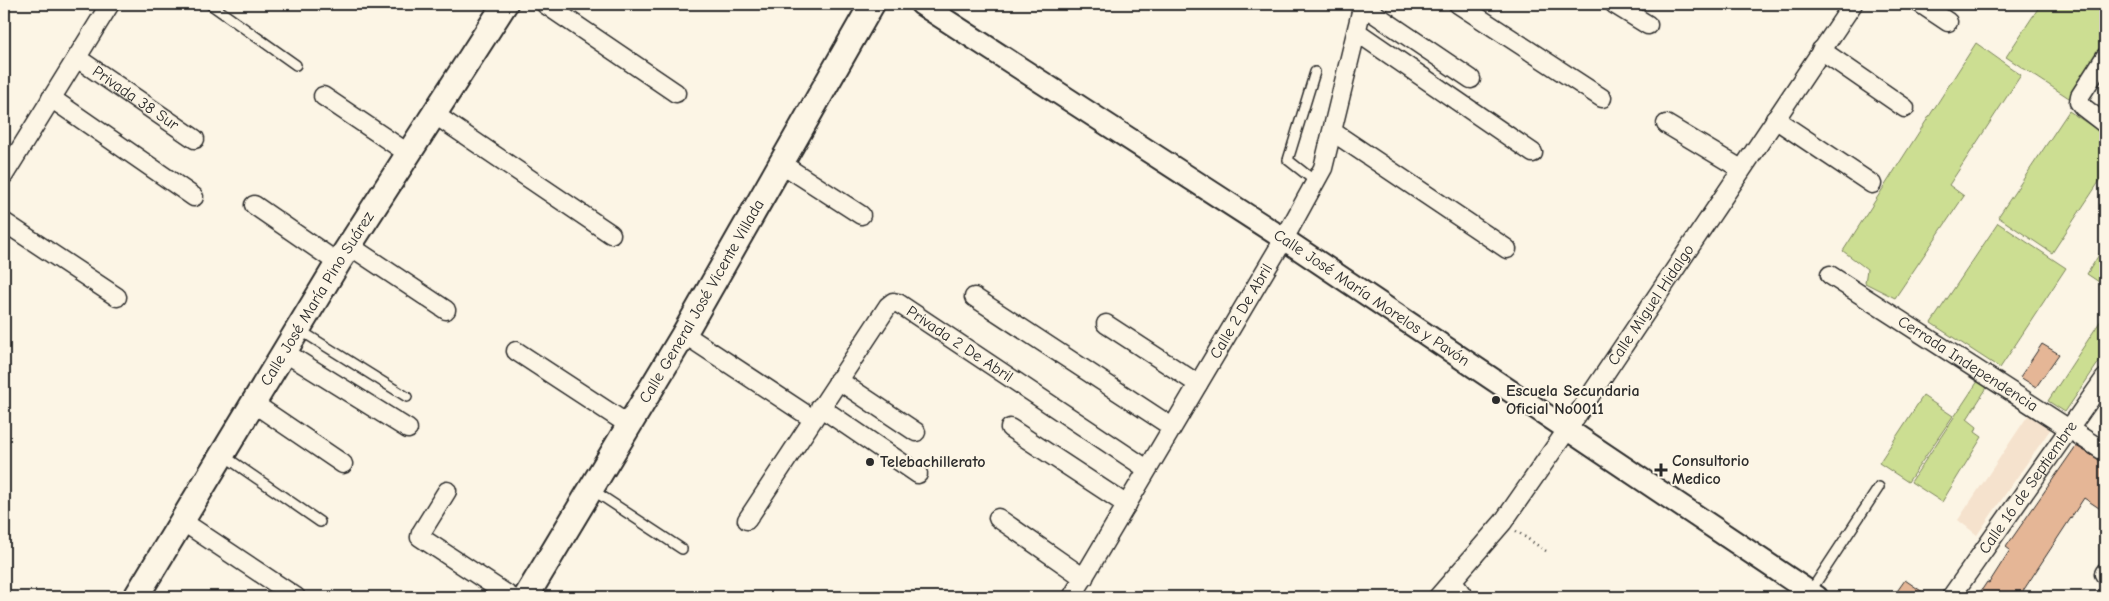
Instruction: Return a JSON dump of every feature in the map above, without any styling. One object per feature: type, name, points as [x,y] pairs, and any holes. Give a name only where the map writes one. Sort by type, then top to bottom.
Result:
[{"type":"main road","name":"Calle José María Pino Suárez","points":[[139,596],[298,328],[505,4]]},
{"type":"main road","name":"Calle General José Vicente Villada","points":[[526,597],[684,334],[872,4]]},
{"type":"street","points":[[4,175],[110,4]]},
{"type":"street","points":[[545,4],[676,93]]},
{"type":"street","name":"Calle José María Morelos y Pavón","points":[[921,4],[1284,239],[1813,595]]},
{"type":"street","points":[[1458,4],[1602,98]]},
{"type":"street","points":[[1614,4],[1648,26]]},
{"type":"street","name":"Calle Miguel Hidalgo","points":[[1438,597],[1453,582],[1502,522],[1567,430],[1852,4]]},
{"type":"street","points":[[1921,4],[1948,22]]},
{"type":"street","points":[[1363,5],[1471,79]]},
{"type":"street","name":"Calle 2 De Abril","points":[[1072,597],[1284,239],[1323,168],[1363,5]]},
{"type":"street","points":[[1357,32],[1533,153]]},
{"type":"street","points":[[1821,50],[1905,108]]},
{"type":"street","points":[[2105,57],[2080,96],[2079,102],[2105,124]]},
{"type":"street","name":"Privada 38 Sur","points":[[77,58],[195,139]]},
{"type":"street","points":[[323,96],[409,154]]},
{"type":"street","points":[[51,98],[194,196]]},
{"type":"street","points":[[434,114],[612,234]]},
{"type":"street","points":[[1775,119],[1872,184]]},
{"type":"street","points":[[1666,124],[1742,169]]},
{"type":"street","points":[[1333,132],[1507,249]]},
{"type":"street","points":[[782,164],[861,215]]},
{"type":"street","points":[[254,205],[446,310]]},
{"type":"street","points":[[4,222],[117,297]]},
{"type":"street","name":"Cerrada Independencia","points":[[1830,275],[2105,452]]},
{"type":"street","points":[[974,297],[1172,427]]},
{"type":"street","name":"Privada 2 De Abril","points":[[747,520],[888,306],[896,302],[1147,469]]},
{"type":"street","points":[[1106,324],[1198,384]]},
{"type":"street","points":[[684,334],[918,474]]},
{"type":"street","points":[[516,351],[630,425]]},
{"type":"street","points":[[284,352],[408,429]]},
{"type":"street","name":"Calle 16 de Septiembre","points":[[1951,597],[2105,378]]},
{"type":"street","points":[[838,380],[916,432]]},
{"type":"street","points":[[253,404],[344,464]]},
{"type":"street","points":[[1010,428],[1127,505]]},
{"type":"street","points":[[447,490],[420,537],[511,597]]},
{"type":"street","points":[[998,518],[1084,578]]},
{"type":"street","points":[[182,521],[296,597]]},
{"type":"street","points":[[1453,582],[1464,597]]},
{"type":"lane","points":[[210,4],[296,64]]},
{"type":"lane","points":[[1315,72],[1288,160],[1316,182]]},
{"type":"lane","points":[[298,328],[407,397]]},
{"type":"lane","points":[[223,455],[320,522]]},
{"type":"lane","points":[[1813,595],[1879,487]]},
{"type":"lane","points":[[591,489],[682,549]]},
{"type":"path","points":[[1502,522],[1546,551]]},
{"type":"shaded area","points":[[2029,414],[2052,427],[1977,535],[1958,520]]},
{"type":"green space","points":[[2041,4],[2105,4],[2105,43],[2069,98],[2006,57]]},
{"type":"green space","points":[[1976,43],[2021,75],[1949,185],[1964,196],[1895,298],[1865,283],[1867,269],[1843,251]]},
{"type":"green space","points":[[2069,111],[2105,135],[2105,173],[2052,253],[1998,217]]},
{"type":"green space","points":[[1998,223],[2066,268],[2000,368],[1931,323]]},
{"type":"green space","points":[[2105,245],[2105,286],[2087,274]]},
{"type":"green space","points":[[2105,314],[2105,353],[2065,412],[2048,401]]},
{"type":"green space","points":[[1978,381],[1988,386],[1967,419],[1977,427],[1975,432],[1982,437],[1942,502],[1911,482]]},
{"type":"green space","points":[[1923,396],[1953,416],[1908,482],[1879,463]]},
{"type":"building","points":[[2042,344],[2059,354],[2036,387],[2020,377]]},
{"type":"building","points":[[2076,446],[2105,463],[2105,512],[2084,498],[2019,597],[1977,597],[1987,582],[1989,583],[2010,550],[2006,547]]},
{"type":"building","points":[[1905,580],[1930,597],[1893,597]]},
{"type":"place","name":"Escuela Secundaria Oficial No0011","points":[[1496,400]]},
{"type":"place","name":"Telebachillerato","points":[[870,462]]},
{"type":"place","name":"Consultorio Medico","points":[[1661,470]]}]
